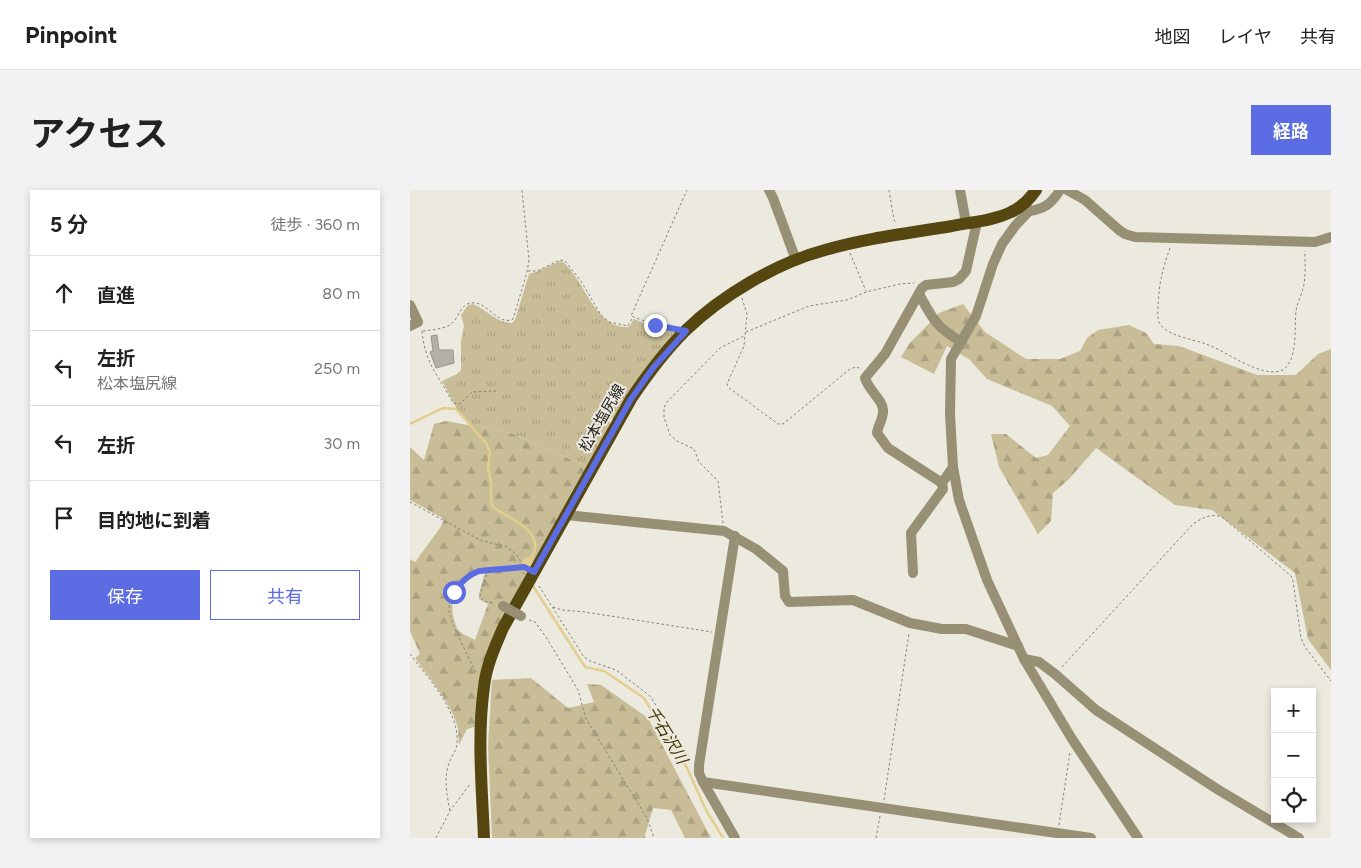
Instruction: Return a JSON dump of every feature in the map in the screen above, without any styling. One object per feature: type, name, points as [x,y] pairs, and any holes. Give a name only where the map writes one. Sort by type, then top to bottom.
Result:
[{"type":"main road","name":"松本塩尻線","points":[[484,838],[481,715],[484,686],[491,655],[530,571],[566,515],[631,399],[653,368],[701,317],[762,276],[796,260],[824,250],[846,245],[971,223],[1010,213],[1027,208],[1036,190]]},
{"type":"street","points":[[769,190],[796,260]]},
{"type":"street","points":[[942,483],[888,448],[879,438],[877,433],[883,418],[882,403],[868,387],[865,378],[885,354],[920,291],[926,285],[952,282],[959,279],[966,271],[971,223],[960,190]]},
{"type":"street","points":[[1060,190],[1050,205],[1041,210],[1027,208],[1002,244],[993,264],[976,316],[960,340],[951,359],[950,414],[953,467],[959,500],[987,580],[1024,659],[1072,739],[1138,838]]},
{"type":"street","points":[[1067,190],[1085,200],[1125,234],[1135,237],[1305,242],[1314,242],[1331,237]]},
{"type":"street","points":[[920,291],[935,324],[960,340]]},
{"type":"street","points":[[410,305],[418,322],[410,326]]},
{"type":"street","points":[[913,573],[911,533],[943,489],[942,483],[953,467]]},
{"type":"street","points":[[566,515],[724,531],[756,549],[783,572],[785,596],[789,602],[853,600],[910,623],[942,630],[966,629],[1018,646]]},
{"type":"street","points":[[735,536],[699,765],[699,773],[703,782],[735,838]]},
{"type":"street","points":[[503,606],[522,616]]},
{"type":"street","points":[[1024,659],[1038,662],[1055,674],[1096,710],[1216,789],[1299,838]]},
{"type":"street","points":[[703,782],[1091,838]]},
{"type":"street","points":[[1275,838],[1280,828]]},
{"type":"path","points":[[497,391],[472,392],[460,404],[453,403],[432,369],[425,352],[422,331],[450,325],[465,305],[470,302],[475,302],[486,308],[498,318],[510,321],[513,319],[528,272],[529,260],[522,190]]},
{"type":"path","points":[[528,272],[537,271],[560,260],[565,262],[581,281],[601,315],[609,322],[628,326],[687,190]]},
{"type":"path","points":[[889,190],[894,220],[903,234]]},
{"type":"path","points":[[1174,238],[1159,282],[1158,319],[1161,326],[1185,338],[1205,344],[1237,361],[1270,371],[1282,370],[1287,366],[1295,343],[1296,311],[1303,290],[1305,276],[1305,242]]},
{"type":"path","points":[[846,245],[866,292]]},
{"type":"path","points":[[745,332],[809,306],[847,300],[866,292],[908,283],[916,284],[920,291]]},
{"type":"path","points":[[739,290],[747,314],[744,346],[726,384],[778,424],[783,424],[850,369],[860,368],[870,372]]},
{"type":"path","points":[[633,317],[655,325],[686,331]]},
{"type":"path","points":[[724,531],[718,481],[699,462],[694,449],[677,441],[670,435],[664,417],[664,408],[672,396],[720,348],[745,336]]},
{"type":"path","points":[[410,502],[480,540],[507,547],[516,554],[530,571],[584,657],[616,670],[650,696],[688,756],[699,765]]},
{"type":"path","points":[[1055,674],[1193,524],[1206,516],[1218,516],[1222,517],[1290,576],[1293,581],[1301,638],[1305,647],[1331,681]]},
{"type":"path","points":[[484,686],[472,665],[449,613],[454,592],[463,580],[472,573],[488,569],[530,571]]},
{"type":"path","points":[[488,569],[480,595],[481,598],[483,601],[503,606]]},
{"type":"path","points":[[552,607],[720,633]]},
{"type":"path","points":[[522,616],[535,622],[578,690],[586,719],[647,818],[654,838]]},
{"type":"path","points":[[876,838],[910,623]]},
{"type":"path","points":[[410,654],[435,688],[454,720],[457,734],[456,747],[448,766],[446,786],[450,811]]},
{"type":"path","points":[[1058,834],[1072,739]]},
{"type":"path","points":[[436,838],[450,811],[471,784]]},
{"type":"green space","points":[[560,261],[568,267],[578,280],[595,308],[610,322],[619,326],[629,327],[634,319],[654,327],[676,329],[678,333],[614,419],[593,416],[593,419],[609,421],[611,424],[588,467],[511,433],[472,426],[457,409],[442,381],[461,370],[461,341],[464,326],[461,315],[468,305],[478,306],[497,319],[512,323],[515,320],[529,274]]},
{"type":"green space","points":[[963,304],[985,332],[1026,359],[1060,359],[1080,351],[1087,338],[1098,330],[1129,325],[1146,333],[1154,344],[1179,346],[1257,375],[1296,375],[1318,354],[1331,349],[1331,670],[1308,639],[1295,573],[1212,510],[1175,505],[1096,448],[1069,479],[1053,493],[1051,521],[1038,534],[999,467],[991,434],[1006,434],[1036,458],[1048,455],[1070,426],[1052,406],[987,379],[970,360],[947,346],[934,374],[901,357],[909,344],[939,313]]},
{"type":"green space","points":[[446,421],[511,433],[588,467],[493,640],[478,726],[467,729],[459,745],[455,720],[440,692],[415,658],[420,654],[410,631],[410,559],[415,562],[440,528],[444,519],[410,500],[410,447],[424,460],[434,424]],"holes":[[[485,572],[479,599],[488,604],[475,640],[457,629],[453,605],[454,597],[463,584],[476,574]]]},
{"type":"green space","points":[[531,678],[568,708],[594,702],[587,684],[601,685],[648,718],[711,838],[685,838],[671,810],[653,808],[645,835],[646,838],[492,838],[488,745],[492,680]]},
{"type":"building","points":[[437,335],[439,350],[453,350],[454,363],[436,368],[430,352],[433,351],[431,336]]},
{"type":"waterway","name":"千石沢川","points":[[410,424],[443,408],[456,409],[486,443],[490,452],[488,468],[491,482],[491,503],[494,508],[521,524],[532,535],[535,549],[529,564]]},
{"type":"waterway","name":"千石沢川","points":[[533,586],[585,667],[604,671],[644,698],[687,768],[706,810],[723,838]]},
{"type":"route","points":[[454,592],[463,580],[472,573],[479,571],[524,567],[534,572],[631,399],[653,368],[686,331],[655,325]]}]
